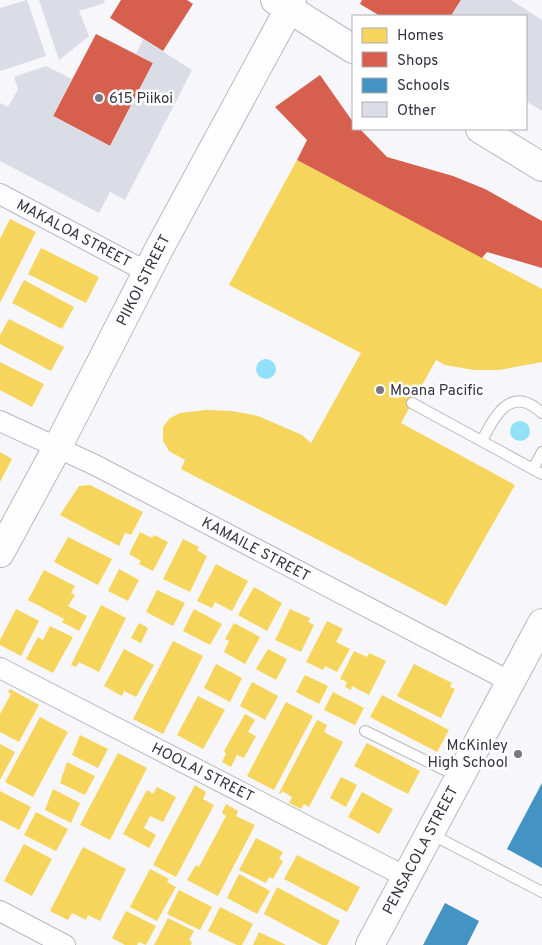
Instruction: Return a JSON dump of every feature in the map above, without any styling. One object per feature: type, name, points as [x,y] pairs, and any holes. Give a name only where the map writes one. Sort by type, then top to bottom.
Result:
[{"type":"main road","points":[[289,2],[352,48]]},
{"type":"main road","name":"PIIKOI STREET","points":[[0,553],[57,448],[289,2]]},
{"type":"main road","points":[[482,130],[542,167]]},
{"type":"main road","name":"PENSACOLA STREET","points":[[370,945],[542,623]]},
{"type":"street","name":"MAKALOA STREET","points":[[0,194],[147,272]]},
{"type":"street","name":"KAMAILE STREET","points":[[0,421],[103,470],[511,682]]},
{"type":"street","name":"HOOLAI STREET","points":[[0,668],[406,877]]},
{"type":"street","points":[[0,911],[65,945]]},
{"type":"lane","points":[[412,403],[538,471],[542,452]]},
{"type":"lane","points":[[482,441],[494,416],[508,404],[528,403],[542,412]]},
{"type":"lane","points":[[365,731],[460,777]]},
{"type":"lane","points":[[430,833],[542,892]]},
{"type":"water","points":[[266,359],[273,362],[276,369],[273,376],[266,379],[259,376],[256,369],[259,362]]},
{"type":"water","points":[[516,421],[524,421],[530,427],[530,435],[524,441],[516,441],[510,435],[510,427]]},
{"type":"building: Homes","name":"Moana Pacific","points":[[297,160],[542,289],[542,362],[499,370],[474,370],[445,365],[436,360],[401,423],[515,485],[446,606],[181,469],[185,460],[169,451],[163,441],[163,427],[170,418],[180,413],[206,410],[232,411],[258,416],[302,435],[311,443],[361,353],[229,285]]},
{"type":"building: Homes","points":[[10,219],[36,232],[0,303],[0,239]]},
{"type":"building: Homes","points":[[41,248],[99,277],[86,303],[28,274]]},
{"type":"building: Homes","points":[[24,280],[74,307],[62,329],[12,303]]},
{"type":"building: Homes","points":[[9,319],[64,347],[51,371],[0,344],[0,335]]},
{"type":"building: Homes","points":[[0,362],[44,384],[32,407],[0,390]]},
{"type":"building: Homes","points":[[0,452],[12,459],[0,482]]},
{"type":"building: Homes","points":[[90,485],[143,512],[131,535],[125,533],[119,546],[60,515],[79,486]]},
{"type":"building: Homes","points":[[140,532],[152,538],[154,535],[168,542],[153,571],[139,564],[141,561],[129,554]]},
{"type":"building: Homes","points":[[68,537],[112,559],[98,585],[54,562]]},
{"type":"building: Homes","points":[[183,539],[199,547],[197,550],[207,556],[190,592],[163,579]]},
{"type":"building: Homes","points":[[216,564],[248,581],[232,611],[215,602],[212,608],[197,601]]},
{"type":"building: Homes","points":[[119,569],[139,580],[128,601],[108,591]]},
{"type":"building: Homes","points":[[44,570],[75,586],[71,593],[75,595],[68,606],[87,616],[79,631],[62,622],[64,619],[28,600]]},
{"type":"building: Homes","points":[[254,587],[282,603],[267,631],[238,615]]},
{"type":"building: Homes","points":[[157,590],[185,603],[173,626],[146,612]]},
{"type":"building: Homes","points":[[101,605],[126,618],[99,672],[79,662],[76,667],[71,665]]},
{"type":"building: Homes","points":[[16,609],[39,621],[21,656],[0,645],[0,640]]},
{"type":"building: Homes","points":[[194,609],[222,624],[210,645],[183,631]]},
{"type":"building: Homes","points":[[290,609],[310,618],[308,622],[314,625],[301,652],[275,640]]},
{"type":"building: Homes","points":[[327,621],[343,629],[336,642],[350,649],[337,672],[325,666],[323,670],[306,662]]},
{"type":"building: Homes","points":[[139,623],[148,628],[141,643],[131,638]]},
{"type":"building: Homes","points":[[234,623],[260,637],[245,664],[224,652],[229,641],[225,639]]},
{"type":"building: Homes","points":[[50,626],[73,637],[53,673],[26,659],[38,637],[43,640]]},
{"type":"building: Homes","points":[[173,641],[203,656],[163,734],[133,719]]},
{"type":"building: Homes","points":[[124,649],[154,665],[136,697],[124,691],[122,696],[104,686]]},
{"type":"building: Homes","points":[[268,649],[287,659],[276,680],[256,669]]},
{"type":"building: Homes","points":[[354,651],[367,657],[369,653],[386,661],[369,695],[352,686],[351,690],[345,687],[347,682],[340,679]]},
{"type":"building: Homes","points":[[216,664],[242,678],[230,702],[204,688]]},
{"type":"building: Homes","points":[[414,664],[452,683],[450,687],[455,689],[441,718],[397,696]]},
{"type":"building: Homes","points":[[305,675],[328,686],[319,704],[296,692]]},
{"type":"building: Homes","points":[[252,682],[278,696],[265,720],[240,706]]},
{"type":"building: Homes","points":[[10,689],[39,705],[19,742],[0,732],[0,714],[11,694],[8,692]]},
{"type":"building: Homes","points":[[333,692],[364,708],[355,725],[324,710]]},
{"type":"building: Homes","points":[[382,695],[449,730],[437,752],[370,717]]},
{"type":"building: Homes","points":[[198,696],[225,710],[203,749],[177,735]]},
{"type":"building: Homes","points":[[286,702],[313,716],[274,790],[247,776]]},
{"type":"building: Homes","points":[[245,714],[255,720],[248,732],[256,736],[244,758],[237,755],[231,767],[222,762],[226,754],[224,751]]},
{"type":"building: Homes","points":[[40,717],[68,732],[33,797],[5,782]]},
{"type":"building: Homes","points":[[317,720],[327,725],[324,732],[343,742],[309,807],[304,804],[301,809],[289,803],[292,797],[282,791],[281,794],[279,793]]},
{"type":"building: Homes","points":[[80,735],[108,749],[98,768],[72,755]]},
{"type":"building: Homes","points":[[367,743],[420,771],[408,794],[354,766]]},
{"type":"building: Homes","points":[[0,744],[15,752],[0,780]]},
{"type":"building: Homes","points":[[118,753],[147,768],[110,840],[80,825]]},
{"type":"building: Homes","points":[[67,762],[95,776],[85,795],[60,783]]},
{"type":"building: Homes","points":[[341,777],[357,785],[346,807],[330,798]]},
{"type":"building: Homes","points":[[195,785],[206,792],[203,799],[214,805],[176,877],[153,865]]},
{"type":"building: Homes","points":[[157,787],[176,797],[163,822],[150,816],[144,828],[156,835],[149,848],[123,834],[147,790],[153,794]]},
{"type":"building: Homes","points":[[53,789],[80,803],[71,823],[45,810]]},
{"type":"building: Homes","points":[[0,791],[31,807],[19,830],[0,820]]},
{"type":"building: Homes","points":[[362,792],[393,809],[379,834],[348,817]]},
{"type":"building: Homes","points":[[226,804],[238,811],[236,816],[255,825],[218,896],[187,880],[196,865],[199,867],[226,816],[222,813]]},
{"type":"building: Homes","points":[[36,812],[68,829],[56,851],[24,835]]},
{"type":"building: Homes","points":[[256,838],[283,852],[279,859],[283,861],[273,879],[269,877],[266,883],[239,870]]},
{"type":"building: Homes","points":[[24,844],[52,859],[32,896],[4,881]]},
{"type":"building: Homes","points":[[83,847],[126,869],[100,921],[88,915],[86,920],[72,913],[68,920],[50,911]]},
{"type":"building: Homes","points":[[297,855],[360,887],[347,912],[284,879]]},
{"type":"building: Homes","points":[[150,869],[169,879],[167,882],[176,887],[157,921],[130,907]]},
{"type":"building: Homes","points":[[239,874],[270,891],[257,914],[227,898]]},
{"type":"building: Homes","points":[[277,887],[340,921],[327,945],[322,945],[264,914]]},
{"type":"building: Homes","points":[[179,890],[212,907],[200,930],[167,914]]},
{"type":"building: Homes","points":[[220,907],[253,924],[242,945],[237,945],[208,931]]},
{"type":"building: Homes","points":[[126,911],[156,926],[146,945],[139,942],[137,945],[125,945],[112,938]]},
{"type":"building: Homes","points":[[168,918],[194,931],[189,940],[192,942],[191,945],[154,945]]},
{"type":"building: Homes","points":[[259,932],[286,945],[253,945]]},
{"type":"building: Shops","points":[[121,0],[187,0],[193,4],[163,51],[110,18]]},
{"type":"building: Shops","points":[[362,0],[461,0],[452,15],[378,15],[360,4]]},
{"type":"building: Shops","name":"615 Piikoi","points":[[96,34],[153,63],[110,146],[53,116]]},
{"type":"building: Shops","points":[[320,75],[352,121],[352,130],[361,130],[387,157],[453,176],[485,189],[542,221],[542,268],[487,252],[482,258],[297,160],[307,140],[275,107]]},
{"type":"building: Schools","points":[[542,783],[542,868],[507,849]]},
{"type":"building: Schools","points":[[445,903],[479,921],[467,945],[423,945]]},
{"type":"building: Other","points":[[27,0],[46,56],[0,71],[0,8]]},
{"type":"building: Other","points":[[39,0],[104,0],[105,3],[79,11],[89,36],[59,60]]},
{"type":"building: Other","points":[[461,0],[511,0],[542,20],[542,111],[527,102],[527,15],[452,15]]},
{"type":"building: Other","points":[[143,39],[192,70],[125,200],[110,192],[99,213],[0,161],[0,103],[8,107],[18,89],[14,77],[46,66],[72,79],[53,116],[110,146],[153,63],[136,54]]},
{"type":"place","name":"615 Piikoi","points":[[99,98]]},
{"type":"place","name":"Moana Pacific","points":[[380,390]]},
{"type":"place","name":"McKinley High School","points":[[518,754]]}]
